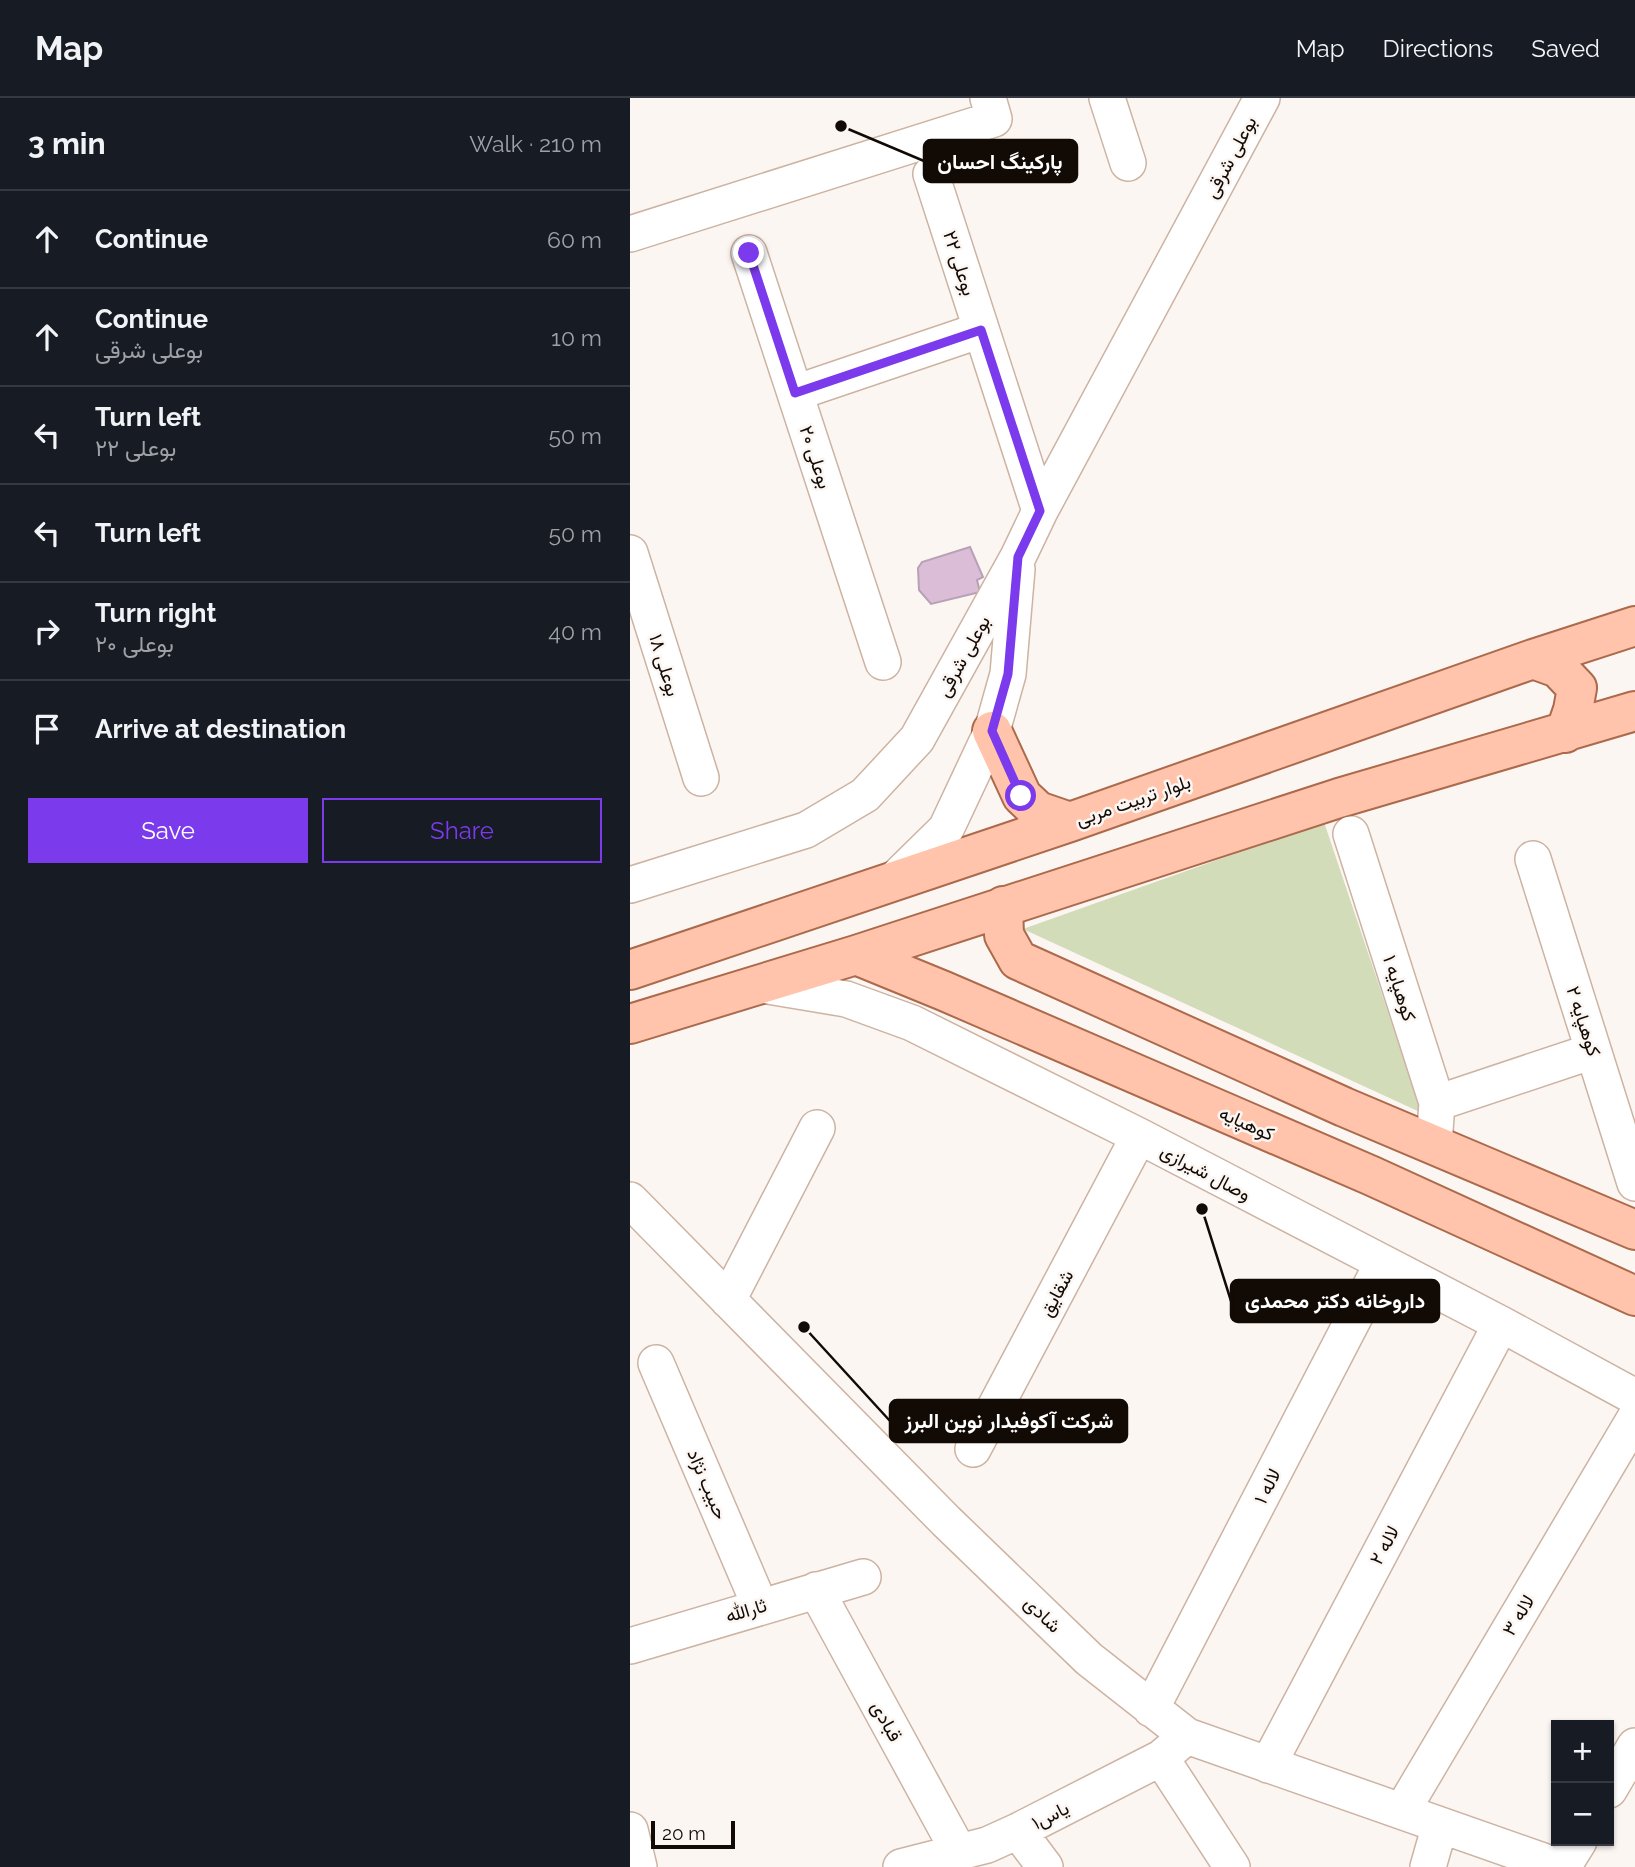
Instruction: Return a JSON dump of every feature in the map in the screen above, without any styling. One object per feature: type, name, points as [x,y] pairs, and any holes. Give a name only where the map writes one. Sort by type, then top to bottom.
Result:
[{"type":"main road","name":"بلوار تربیت مربی","points":[[630,970],[1070,822],[1533,659],[1635,626]]},
{"type":"main road","points":[[1533,659],[1559,668],[1577,688],[1565,733]]},
{"type":"main road","points":[[630,1024],[762,985],[1339,798],[1635,711]]},
{"type":"main road","points":[[992,731],[1021,796],[1038,811],[1070,822]]},
{"type":"main road","points":[[1003,906],[1004,934],[1018,960]]},
{"type":"main road","points":[[944,991],[934,970],[936,951],[953,939],[972,935],[993,940],[1018,960],[1385,1125],[1635,1230]]},
{"type":"main road","name":"کوهپایه","points":[[856,955],[1372,1176],[1635,1296]]},
{"type":"main road","points":[[1322,1156],[1339,1147],[1349,1134],[1349,1121],[1344,1107]]},
{"type":"main road","points":[[1372,1176],[1364,1159],[1365,1143],[1385,1125]]},
{"type":"street","points":[[630,234],[994,119],[988,98]]},
{"type":"street","points":[[1107,98],[1128,163]]},
{"type":"street","name":"بوعلی شرقی","points":[[630,886],[806,830],[865,795],[917,739],[1018,557],[1040,511],[1262,98]]},
{"type":"street","name":"بوعلی ۲۲","points":[[931,174],[1040,511]]},
{"type":"street","name":"بوعلی ۲۰","points":[[749,253],[883,662]]},
{"type":"street","points":[[795,393],[981,330]]},
{"type":"street","points":[[891,883],[946,829],[992,731],[1008,674],[1018,557]]},
{"type":"street","name":"بوعلی ۱۸","points":[[632,568],[701,778]]},
{"type":"street","name":"کوهپایه ۱","points":[[1351,834],[1437,1103],[1434,1144]]},
{"type":"street","name":"کوهپایه ۲","points":[[1533,859],[1635,1183]]},
{"type":"street","name":"وصال شیرازی","points":[[762,985],[846,999],[912,1023],[1139,1136],[1501,1324],[1635,1397]]},
{"type":"street","points":[[1437,1103],[1593,1051]]},
{"type":"street","points":[[729,1300],[817,1128]]},
{"type":"street","name":"شقایق","points":[[973,1449],[1139,1136]]},
{"type":"street","name":"شادی","points":[[630,1200],[946,1521],[1089,1659],[1187,1735],[1561,1867]]},
{"type":"street","name":"لاله ۱","points":[[1151,1709],[1382,1264]]},
{"type":"street","name":"لاله ۲","points":[[1268,1765],[1501,1324]]},
{"type":"street","name":"حبیب نژاد","points":[[656,1363],[760,1606]]},
{"type":"street","name":"لاله ۳","points":[[1402,1811],[1635,1418]]},
{"type":"street","name":"ثارالله","points":[[630,1646],[863,1577]]},
{"type":"street","name":"قبادی","points":[[816,1590],[959,1852]]},
{"type":"street","name":"یاس۱","points":[[901,1867],[987,1845],[1018,1831],[1161,1758],[1187,1735]]},
{"type":"street","points":[[1613,1783],[1635,1746]]},
{"type":"street","points":[[1161,1758],[1232,1867]]},
{"type":"street","points":[[1428,1867],[1440,1825]]},
{"type":"street","points":[[630,1830],[639,1867]]},
{"type":"street","points":[[1018,1831],[1045,1867]]},
{"type":"street","points":[[1561,1867],[1576,1846]]},
{"type":"green space","points":[[1324,822],[1422,1113],[1023,929]]},
{"type":"building","points":[[970,547],[983,577],[977,580],[980,592],[931,604],[919,590],[918,568],[922,562]]},
{"type":"place","name":"پارکینگ احسان","points":[[841,126]]},
{"type":"place","name":"داروخانه دکتر محمدی","points":[[1202,1209]]},
{"type":"place","name":"شرکت آکوفیدار نوین البرز","points":[[804,1327]]},
{"type":"route","points":[[749,253],[795,393],[981,330],[1040,511],[1018,557],[1008,674],[992,731],[1021,796]]}]
